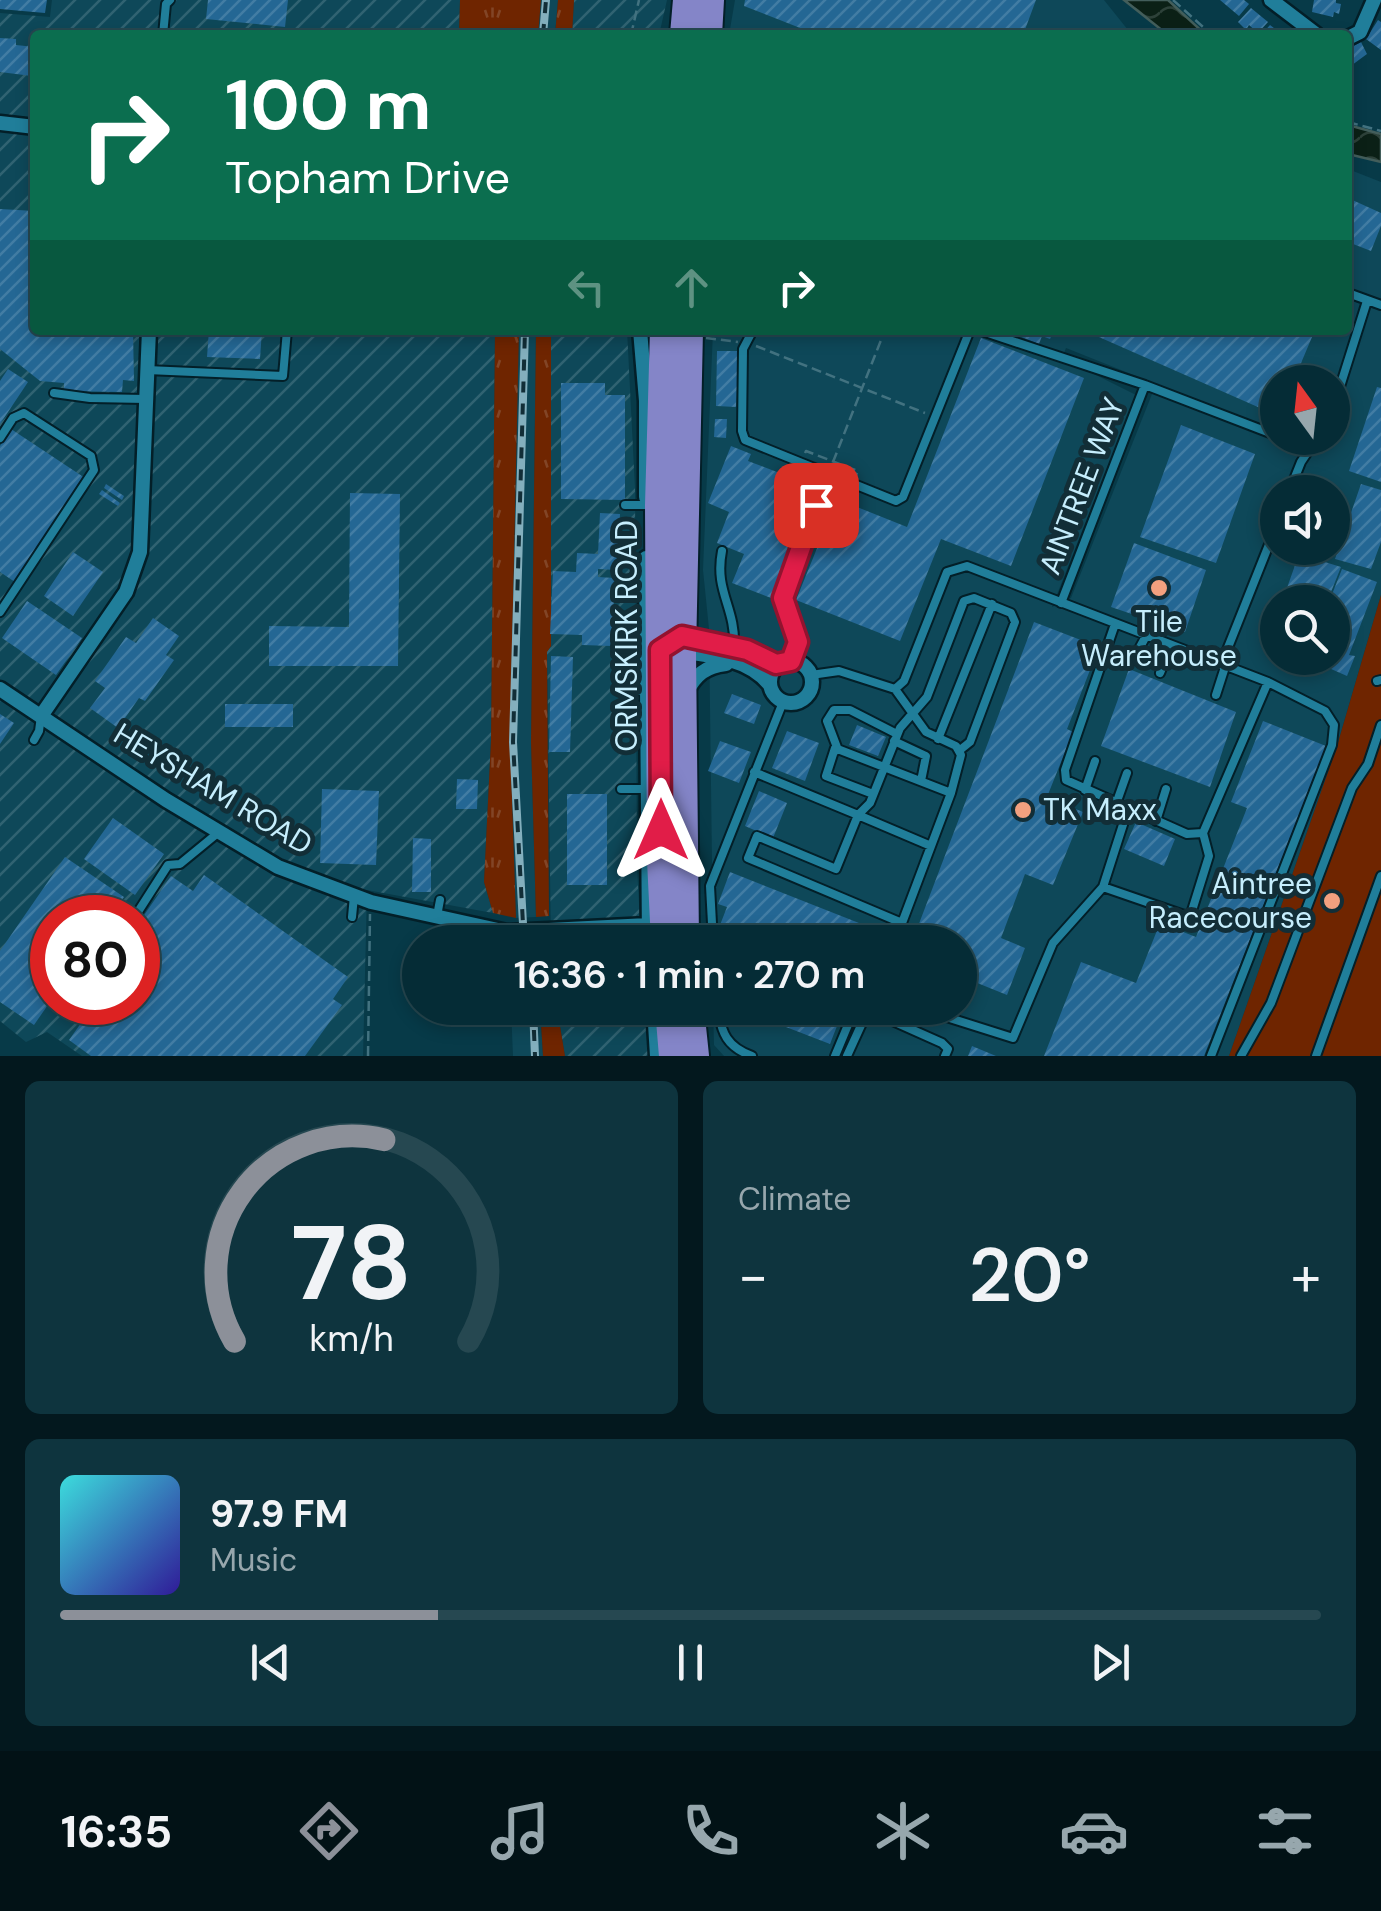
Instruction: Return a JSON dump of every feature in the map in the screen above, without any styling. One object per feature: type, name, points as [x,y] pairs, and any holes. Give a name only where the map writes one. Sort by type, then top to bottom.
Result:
[{"type":"highway","points":[[685,30],[688,0]]},
{"type":"highway","points":[[708,30],[710,0]]},
{"type":"highway","name":"ORMSKIRK ROAD","points":[[664,335],[661,429],[682,703],[685,925]]},
{"type":"highway","name":"ORMSKIRK ROAD","points":[[657,925],[697,335]]},
{"type":"highway","points":[[671,1025],[673,1056]]},
{"type":"highway","points":[[692,1025],[695,1056]]},
{"type":"street","points":[[696,30],[699,0]]},
{"type":"street","points":[[1270,0],[1309,30]]},
{"type":"street","points":[[1352,36],[1360,32],[1374,0]]},
{"type":"street","points":[[0,123],[30,126]]},
{"type":"street","points":[[41,716],[126,592],[140,552],[149,335]]},
{"type":"street","points":[[640,335],[646,401],[646,789],[655,925]]},
{"type":"street","points":[[654,335],[661,429]]},
{"type":"street","points":[[675,646],[734,647],[771,662],[804,665],[811,676],[811,689],[803,700],[783,702],[761,674],[747,666],[675,646]]},
{"type":"street","points":[[770,685],[773,672],[787,662]]},
{"type":"street","points":[[682,703],[694,680],[708,668],[724,664],[747,666]]},
{"type":"street","name":"HEYSHAM ROAD","points":[[0,689],[278,867],[370,902],[438,908],[487,925]]},
{"type":"street","points":[[655,1025],[657,1056]]},
{"type":"lane","points":[[164,30],[170,0]]},
{"type":"lane","points":[[1352,295],[1381,305]]},
{"type":"lane","points":[[1347,365],[1367,301]]},
{"type":"lane","points":[[147,370],[283,376],[287,335]]},
{"type":"lane","points":[[750,335],[744,346],[743,437],[755,446],[900,501],[968,335]]},
{"type":"lane","points":[[994,335],[1145,385],[1260,430]]},
{"type":"lane","name":"AINTREE WAY","points":[[1061,602],[1145,385]]},
{"type":"lane","points":[[54,394],[146,399]]},
{"type":"lane","points":[[0,438],[13,418],[24,413],[91,456],[94,470],[0,612]]},
{"type":"lane","points":[[787,662],[798,642],[783,598],[828,474]]},
{"type":"lane","points":[[625,505],[646,505]]},
{"type":"lane","points":[[722,551],[719,581],[735,628],[734,647]]},
{"type":"lane","points":[[1216,694],[1262,565]]},
{"type":"lane","points":[[895,689],[904,680],[947,572],[967,566],[1268,682],[1325,710],[1335,735],[1211,1056]]},
{"type":"lane","points":[[826,892],[896,737],[927,696],[964,601],[974,598],[1011,613],[1014,622],[970,742],[960,750],[952,793],[902,923],[826,892],[748,858],[757,836],[836,869]]},
{"type":"lane","points":[[938,739],[992,604]]},
{"type":"lane","points":[[1115,624],[1066,780],[1186,834],[1203,833]]},
{"type":"lane","points":[[1133,660],[1146,636]]},
{"type":"lane","points":[[1160,674],[1171,646]]},
{"type":"lane","points":[[811,676],[839,671],[895,689],[926,732],[960,750]]},
{"type":"lane","points":[[1103,887],[1190,916],[1209,856],[1203,833],[1268,682]]},
{"type":"lane","points":[[622,690],[646,691]]},
{"type":"lane","points":[[712,925],[710,886],[783,702]]},
{"type":"lane","points":[[838,750],[827,721],[834,710],[850,710],[926,756],[921,781]]},
{"type":"lane","points":[[34,740],[41,716]]},
{"type":"lane","points":[[1242,1056],[1271,1003],[1352,788],[1368,764],[1381,725]]},
{"type":"lane","points":[[873,794],[826,776],[835,748],[952,793]]},
{"type":"lane","points":[[1085,790],[1096,761]]},
{"type":"lane","points":[[754,772],[932,846]]},
{"type":"lane","points":[[1116,804],[1127,773]]},
{"type":"lane","points":[[621,789],[646,789]]},
{"type":"lane","points":[[1156,820],[1166,789]]},
{"type":"lane","points":[[972,1025],[1013,1038],[1054,943],[1103,887],[1128,809]]},
{"type":"lane","points":[[149,895],[168,865],[180,864],[219,832]]},
{"type":"lane","points":[[1316,1056],[1381,876]]},
{"type":"lane","points":[[352,917],[354,896]]},
{"type":"lane","points":[[846,1056],[868,1010],[942,1043],[948,1049],[945,1056]]},
{"type":"lane","points":[[720,1025],[730,1044],[752,1056]]},
{"type":"lane","points":[[835,1056],[848,1025]]},
{"type":"path","points":[[632,30],[639,0]]},
{"type":"path","points":[[1173,0],[1206,30]]},
{"type":"path","points":[[1352,123],[1381,131]]},
{"type":"path","points":[[701,335],[744,346],[935,418]]},
{"type":"path","points":[[833,462],[883,335]]},
{"type":"path","points":[[368,1056],[370,902]]},
{"type":"shaded area","points":[[52,0],[460,0],[459,30],[30,30],[30,335],[495,335],[491,740],[484,882],[493,913],[367,890],[363,1056],[82,1056],[47,1032],[26,1042],[0,1021],[0,13],[50,17]]},
{"type":"shaded area","points":[[541,0],[558,0],[555,30],[538,30]]},
{"type":"shaded area","points":[[574,0],[667,0],[660,30],[572,30]]},
{"type":"shaded area","points":[[735,0],[1104,0],[1128,30],[730,30]]},
{"type":"shaded area","points":[[1352,171],[1381,182],[1381,595],[1337,746],[1229,1056],[724,1056],[714,1045],[713,1025],[977,1025],[977,925],[713,925],[709,629],[703,570],[713,335],[1352,335]],"holes":[[[1066,348],[1156,384],[1071,598],[1052,607],[1136,395],[1062,358]]]},
{"type":"shaded area","points":[[519,335],[536,335],[531,742],[536,917],[516,918],[510,739]]},
{"type":"shaded area","points":[[551,335],[627,335],[635,489],[640,925],[551,925],[547,651],[551,646]]},
{"type":"shaded area","points":[[512,1025],[541,1025],[543,1056],[513,1056]]},
{"type":"shaded area","points":[[560,1025],[648,1025],[651,1056],[565,1056]]},
{"type":"green space","points":[[460,0],[541,0],[538,30],[459,30]]},
{"type":"green space","points":[[558,0],[574,0],[572,30],[555,30]]},
{"type":"green space","points":[[495,335],[519,335],[510,739],[516,918],[493,913],[484,882],[491,740]]},
{"type":"green space","points":[[536,335],[551,335],[549,916],[536,917],[531,742]]},
{"type":"green space","name":"Aintree Racecourse","points":[[1381,595],[1381,1056],[1229,1056],[1337,746]]},
{"type":"green space","points":[[541,1025],[560,1025],[565,1056],[543,1056]]},
{"type":"water","points":[[1124,0],[1168,0],[1201,30],[1162,30]]},
{"type":"water","points":[[1352,126],[1381,134],[1381,162],[1352,155]]},
{"type":"building","points":[[0,0],[47,0],[45,13],[0,9]]},
{"type":"building","points":[[208,0],[288,0],[285,27],[206,19]]},
{"type":"building","points":[[745,0],[1036,0],[1025,30],[805,30],[744,6]]},
{"type":"building","points":[[1220,0],[1244,0],[1249,4],[1239,16]]},
{"type":"building","points":[[1314,0],[1336,0],[1341,4],[1339,14],[1334,12],[1333,17],[1312,12]]},
{"type":"building","points":[[1251,8],[1268,22],[1261,30],[1249,25],[1246,30],[1238,22]]},
{"type":"building","points":[[1378,20],[1381,22],[1381,50],[1366,39]]},
{"type":"building","points":[[0,38],[16,39],[16,45],[30,46],[30,76],[0,72]]},
{"type":"building","points":[[1361,42],[1367,54],[1352,65],[1352,47]]},
{"type":"building","points":[[1352,200],[1381,213],[1381,226],[1371,251],[1352,244]]},
{"type":"building","points":[[0,209],[30,211],[30,335],[133,335],[134,381],[123,380],[122,392],[64,391],[64,383],[40,381],[0,349]]},
{"type":"building","points":[[209,335],[262,335],[260,359],[207,357]]},
{"type":"building","points":[[1016,335],[1052,335],[1050,339],[1042,336],[1039,344]]},
{"type":"building","points":[[1094,335],[1313,335],[1300,365],[1260,365],[1260,408]]},
{"type":"building","points":[[981,338],[1084,378],[1011,566],[941,539],[900,641],[796,600],[837,499],[907,527]]},
{"type":"building","points":[[717,351],[739,351],[736,407],[716,406]]},
{"type":"building","points":[[8,369],[28,382],[0,424],[0,381]]},
{"type":"building","points":[[561,383],[605,383],[605,395],[625,395],[625,500],[561,499]]},
{"type":"building","points":[[1377,387],[1381,388],[1381,482],[1349,471]]},
{"type":"building","points":[[715,419],[727,419],[726,438],[714,437]]},
{"type":"building","points":[[1181,425],[1255,454],[1216,563],[1140,537]]},
{"type":"building","points":[[11,429],[85,478],[15,582],[0,572],[0,446]]},
{"type":"building","points":[[731,446],[751,454],[748,461],[816,487],[771,598],[732,583],[744,554],[717,543],[729,512],[708,503]]},
{"type":"building","points":[[106,484],[124,496],[122,500],[104,488]]},
{"type":"building","points":[[1361,484],[1381,490],[1381,542],[1371,569],[1350,563],[1350,516]]},
{"type":"building","points":[[102,490],[120,503],[118,506],[99,494]]},
{"type":"building","points":[[350,493],[400,494],[398,666],[269,666],[269,626],[349,627]]},
{"type":"building","points":[[600,513],[620,514],[617,570],[598,569],[598,577],[615,578],[612,646],[582,645],[582,635],[550,634],[553,571],[576,572],[577,553],[598,554]]},
{"type":"building","name":"Tile Warehouse","points":[[1134,543],[1206,570],[1185,632],[1111,607]]},
{"type":"building","points":[[73,552],[103,572],[73,616],[44,596]]},
{"type":"building","points":[[1295,565],[1341,567],[1334,585],[1288,585]]},
{"type":"building","points":[[1342,569],[1377,582],[1350,652],[1350,585],[1336,585]]},
{"type":"building","points":[[27,601],[82,638],[56,675],[2,638]]},
{"type":"building","points":[[153,618],[179,636],[166,655],[174,660],[145,701],[139,698],[118,728],[90,708],[105,688],[95,681],[126,637],[136,643]]},
{"type":"building","points":[[1034,622],[1099,647],[1067,729],[1073,732],[1047,797],[1083,812],[1053,885],[1025,874],[1001,938],[1025,948],[1007,995],[977,983],[977,925],[918,925]]},
{"type":"building","points":[[551,656],[573,657],[570,752],[549,752]]},
{"type":"building","points":[[1129,669],[1236,712],[1210,787],[1101,746]]},
{"type":"building","points":[[732,694],[761,705],[754,724],[724,713]]},
{"type":"building","points":[[225,704],[293,704],[293,727],[225,727]]},
{"type":"building","points":[[0,714],[14,723],[0,744]]},
{"type":"building","points":[[1263,721],[1326,746],[1204,1056],[1044,1056],[1081,962],[1136,983],[1160,923],[1196,937],[1247,808],[1231,802]]},
{"type":"building","points":[[857,725],[886,737],[878,756],[849,745]]},
{"type":"building","points":[[787,731],[819,743],[805,781],[772,768]]},
{"type":"building","points":[[720,741],[751,752],[739,783],[708,771]]},
{"type":"building","points":[[457,779],[478,780],[477,809],[456,809]]},
{"type":"building","points":[[322,789],[379,791],[376,865],[320,863]]},
{"type":"building","points":[[759,791],[787,803],[773,838],[745,826]]},
{"type":"building","points":[[567,794],[607,794],[607,885],[567,885]]},
{"type":"building","points":[[113,818],[164,854],[135,895],[84,859]]},
{"type":"building","points":[[1136,822],[1175,839],[1164,866],[1124,849]]},
{"type":"building","points":[[413,838],[431,839],[431,892],[412,892]]},
{"type":"building","points":[[65,857],[121,895],[39,895]]},
{"type":"building","points":[[730,872],[864,925],[720,925],[727,907],[718,904]]},
{"type":"building","points":[[204,875],[348,977],[333,999],[342,1005],[305,1056],[91,1056],[69,1040],[80,1025],[160,1025],[158,895],[171,876],[193,891]]},
{"type":"building","points":[[30,908],[30,1022],[0,1002],[0,951]]},
{"type":"building","points":[[781,1025],[837,1025],[830,1044]]},
{"type":"building","points":[[972,1046],[996,1056],[968,1056]]},
{"type":"railway","points":[[543,30],[546,0]]},
{"type":"railway","points":[[523,925],[513,742],[525,335]]},
{"type":"railway","points":[[534,1025],[535,1056]]},
{"type":"place","name":"Tile Warehouse","points":[[1159,588]]},
{"type":"place","name":"TK Maxx","points":[[1023,810]]},
{"type":"place","name":"Aintree Racecourse","points":[[1332,901]]},
{"type":"route","points":[[661,830],[660,650],[682,636],[747,650],[776,664],[791,661],[798,642],[783,598],[816,505]]}]
